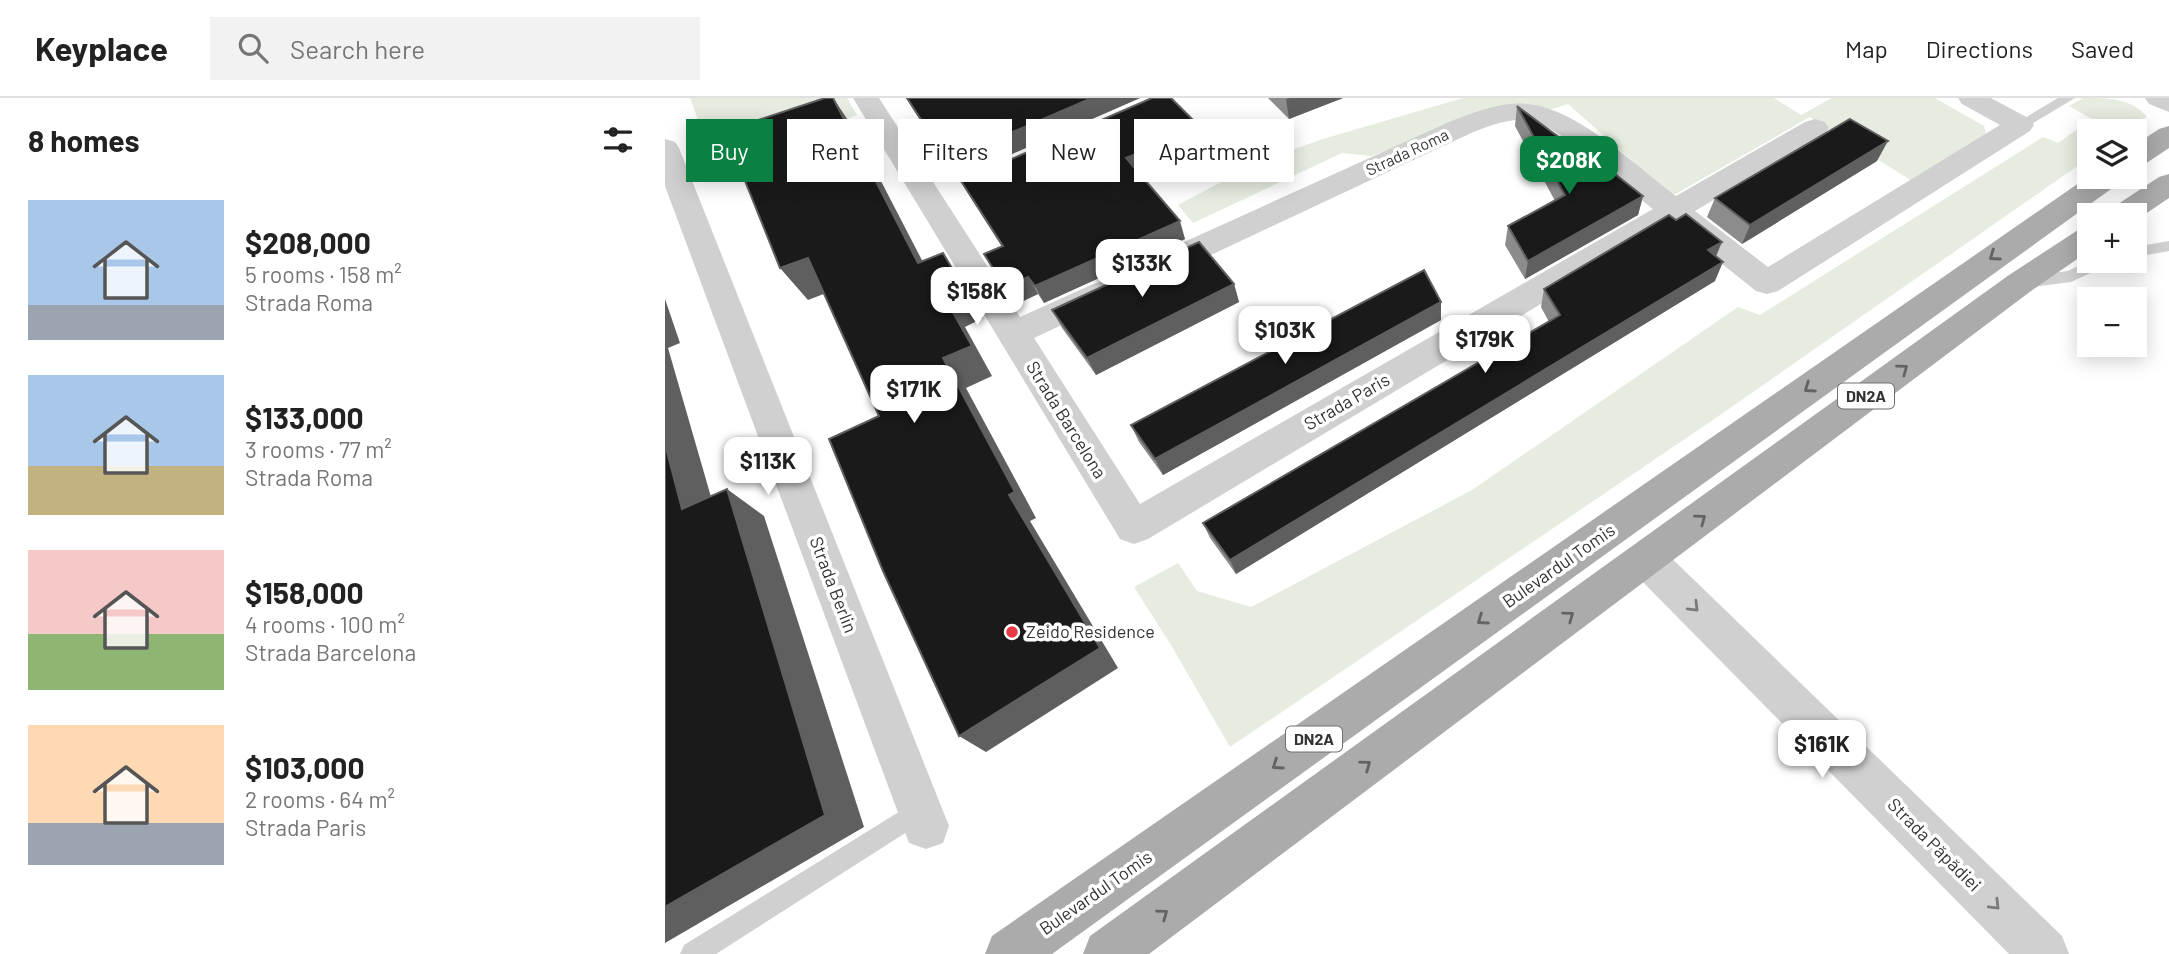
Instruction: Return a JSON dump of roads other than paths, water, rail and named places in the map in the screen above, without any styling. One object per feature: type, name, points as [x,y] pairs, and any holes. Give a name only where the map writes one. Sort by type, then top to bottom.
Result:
[{"type":"main road","points":[[2147,150],[2169,135]]},
{"type":"main road","points":[[2141,203],[2169,184]]},
{"type":"main road","name":"Bulevardul Tomis","points":[[1010,954],[2091,189]]},
{"type":"main road","name":"DN2A","points":[[1108,954],[2020,283],[2077,245]]},
{"type":"street","name":"Strada Barcelona","points":[[866,98],[944,197],[1013,334],[1134,527]]},
{"type":"street","points":[[1971,98],[2020,125]]},
{"type":"street","points":[[2158,98],[2169,104]]},
{"type":"street","name":"Strada Roma","points":[[1013,334],[1492,116],[1522,110],[1547,115],[1569,128],[1767,283],[2020,125]]},
{"type":"street","name":"Strada Paris","points":[[1134,527],[1815,128]]},
{"type":"street","name":"Strada Berlin","points":[[665,148],[914,824]]},
{"type":"street","name":"Strada Păpădiei","points":[[1646,559],[2044,954]]},
{"type":"lane","points":[[2020,125],[2068,98]]},
{"type":"lane","points":[[2147,250],[2169,246]]},
{"type":"lane","points":[[2020,283],[2077,273]]},
{"type":"lane","points":[[693,954],[914,824]]},
{"type":"place","name":"Zeido Residence","points":[[1012,632]]}]
